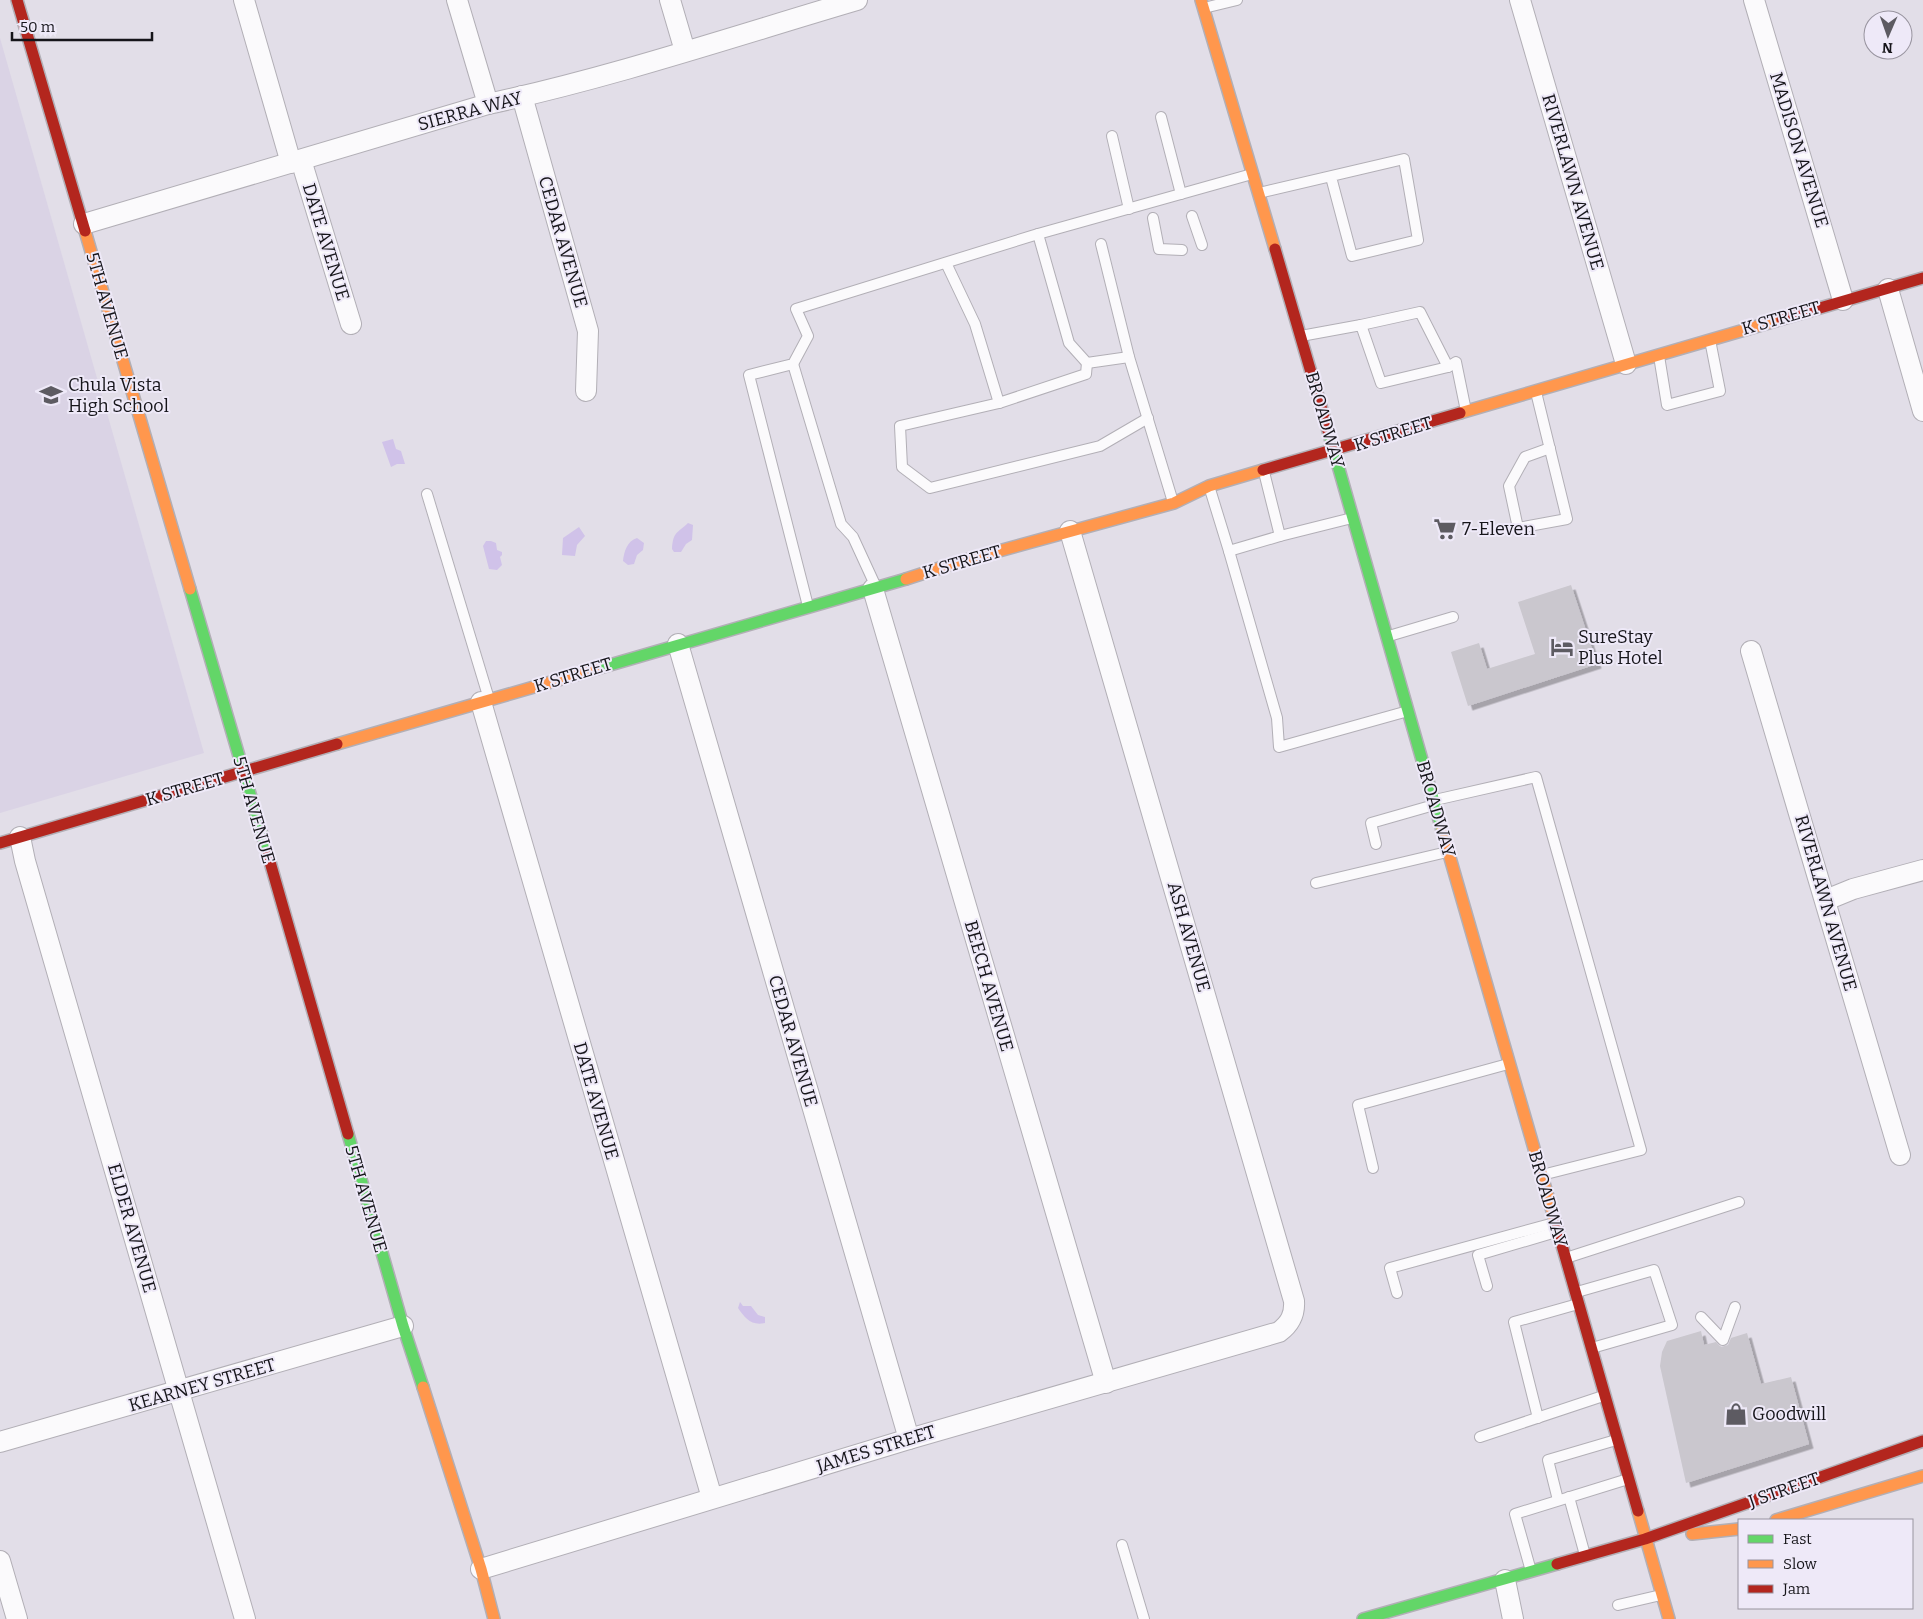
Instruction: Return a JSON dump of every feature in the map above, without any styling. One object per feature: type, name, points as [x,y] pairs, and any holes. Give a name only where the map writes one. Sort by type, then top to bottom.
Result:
[{"type":"street","name":"5TH AVENUE","points":[[17,0],[244,772],[403,1326],[494,1619]]},
{"type":"street","name":"DATE AVENUE","points":[[244,0],[296,161],[352,324]]},
{"type":"street","points":[[457,0],[488,104]]},
{"type":"street","points":[[670,0],[685,51]]},
{"type":"street","name":"SIERRA WAY","points":[[84,224],[488,104],[685,51],[857,0]]},
{"type":"street","name":"RIVERLAWN AVENUE","points":[[1520,0],[1626,364]]},
{"type":"street","name":"MADISON AVENUE","points":[[1754,0],[1844,300]]},
{"type":"street","name":"BROADWAY","points":[[1202,4],[1301,336],[1669,1619]]},
{"type":"street","name":"CEDAR AVENUE","points":[[522,96],[588,332],[586,390]]},
{"type":"street","name":"K STREET","points":[[0,843],[678,644],[875,589],[954,563],[1174,502],[1209,486],[1923,278]]},
{"type":"street","points":[[1888,289],[1923,411]]},
{"type":"street","name":"ASH AVENUE","points":[[1070,531],[1294,1301],[1293,1317],[1289,1324],[1279,1332],[1272,1334]]},
{"type":"street","name":"BEECH AVENUE","points":[[875,589],[1106,1383]]},
{"type":"street","name":"CEDAR AVENUE","points":[[678,644],[909,1439]]},
{"type":"street","name":"RIVERLAWN AVENUE","points":[[1751,651],[1900,1155]]},
{"type":"street","name":"DATE AVENUE","points":[[486,701],[712,1498]]},
{"type":"street","name":"ELDER AVENUE","points":[[20,837],[24,862],[245,1619]]},
{"type":"street","points":[[1826,900],[1853,889],[1923,870]]},
{"type":"street","name":"KEARNEY STREET","points":[[0,1442],[403,1326]]},
{"type":"street","name":"JAMES STREET","points":[[480,1569],[909,1439],[1272,1334]]},
{"type":"street","name":"J STREET","points":[[1364,1619],[1645,1539],[1923,1441]]},
{"type":"street","name":"J STREET","points":[[1779,1519],[1923,1476]]},
{"type":"street","name":"J STREET","points":[[1645,1539],[1738,1529]]},
{"type":"street","points":[[0,1561],[17,1619]]},
{"type":"street","points":[[1505,1580],[1513,1619]]},
{"type":"lane","points":[[1202,4],[1237,0]]},
{"type":"lane","points":[[1161,117],[1181,194]]},
{"type":"lane","points":[[1112,136],[1129,209]]},
{"type":"lane","points":[[1258,193],[1331,176],[1404,160],[1418,240],[1352,256],[1331,176]]},
{"type":"lane","points":[[875,589],[853,537],[840,524],[793,364],[808,336],[796,308],[1038,234],[1252,174]]},
{"type":"lane","points":[[1192,216],[1202,246]]},
{"type":"lane","points":[[1153,218],[1159,249],[1182,250]]},
{"type":"lane","points":[[1038,234],[1069,343],[1087,363],[1086,374],[999,403],[900,426],[902,467],[930,488],[1100,446],[1148,418]]},
{"type":"lane","points":[[1101,244],[1129,358],[1174,502]]},
{"type":"lane","points":[[946,263],[975,324],[999,403]]},
{"type":"lane","points":[[1301,336],[1420,312],[1448,367]]},
{"type":"lane","points":[[1361,325],[1381,383],[1448,367],[1456,362],[1466,412]]},
{"type":"lane","points":[[1658,354],[1667,405],[1720,391],[1710,339]]},
{"type":"lane","points":[[1087,363],[1129,358]]},
{"type":"lane","points":[[793,364],[749,375],[808,607]]},
{"type":"lane","points":[[1536,391],[1550,448],[1567,519],[1518,528],[1509,486],[1525,457],[1550,448]]},
{"type":"lane","points":[[1264,471],[1280,536]]},
{"type":"lane","points":[[1209,486],[1277,718],[1280,747],[1408,711]]},
{"type":"lane","points":[[427,494],[486,701]]},
{"type":"lane","points":[[1229,551],[1353,518]]},
{"type":"lane","points":[[1387,637],[1453,616]]},
{"type":"lane","points":[[1376,844],[1371,823],[1434,803],[1536,777],[1641,1150],[1541,1176]]},
{"type":"lane","points":[[1316,883],[1448,852]]},
{"type":"lane","points":[[1373,1168],[1358,1105],[1509,1064]]},
{"type":"lane","points":[[1565,1258],[1738,1202]]},
{"type":"lane","points":[[1487,1286],[1478,1255],[1556,1227]]},
{"type":"lane","points":[[1397,1293],[1390,1268],[1556,1227]]},
{"type":"lane","points":[[1575,1293],[1654,1270],[1672,1325],[1591,1348]]},
{"type":"lane","points":[[1538,1418],[1514,1322],[1578,1304]]},
{"type":"lane","points":[[1700,1316],[1723,1340],[1735,1307]]},
{"type":"lane","points":[[1480,1437],[1604,1396]]},
{"type":"lane","points":[[1585,1556],[1548,1460],[1617,1439]]},
{"type":"lane","points":[[1532,1572],[1515,1514],[1628,1479]]},
{"type":"lane","points":[[1122,1545],[1144,1619]]},
{"type":"lane","points":[[1618,1605],[1662,1594]]},
{"type":"shaded area","name":"Chula Vista High School","points":[[0,38],[204,753],[0,813]]},
{"type":"shaded area","points":[[393,439],[396,449],[401,451],[405,464],[397,464],[391,467],[382,442]]},
{"type":"shaded area","points":[[688,523],[693,525],[692,540],[686,544],[681,552],[674,552],[672,549],[675,536]]},
{"type":"shaded area","points":[[579,527],[585,536],[577,545],[575,556],[562,555],[563,538]]},
{"type":"shaded area","points":[[637,538],[644,543],[643,550],[637,555],[634,564],[628,565],[623,561],[625,551],[628,544]]},
{"type":"shaded area","points":[[486,541],[496,543],[497,550],[502,552],[500,557],[502,565],[497,570],[489,569],[483,546]]},
{"type":"shaded area","points":[[740,1302],[743,1306],[751,1306],[758,1315],[765,1317],[765,1323],[752,1322],[746,1318],[738,1308]]},
{"type":"building","name":"SureStay Plus Hotel","points":[[1571,585],[1597,664],[1468,706],[1451,652],[1479,643],[1487,669],[1535,654],[1518,602]]},
{"type":"building","name":"Goodwill","points":[[1701,1331],[1704,1345],[1716,1342],[1721,1347],[1728,1345],[1731,1338],[1747,1333],[1761,1384],[1791,1377],[1809,1444],[1686,1483],[1660,1366],[1662,1352],[1667,1341]]},
{"type":"traffic: fast","points":[[1329,434],[1442,830]]},
{"type":"traffic: fast","points":[[596,669],[906,579]]},
{"type":"traffic: fast","points":[[190,589],[268,855]]},
{"type":"traffic: fast","points":[[348,1134],[403,1326],[423,1387]]},
{"type":"traffic: fast","points":[[1363,1619],[1557,1564]]},
{"type":"traffic: slow","points":[[1201,0],[1275,249]]},
{"type":"traffic: slow","points":[[85,231],[190,589]]},
{"type":"traffic: slow","points":[[1460,413],[1782,319]]},
{"type":"traffic: slow","points":[[906,579],[955,563],[1174,503],[1209,486],[1263,470]]},
{"type":"traffic: slow","points":[[337,744],[596,669]]},
{"type":"traffic: slow","points":[[1442,830],[1555,1221]]},
{"type":"traffic: slow","points":[[423,1387],[481,1569],[494,1619]]},
{"type":"traffic: slow","points":[[1779,1519],[1923,1476]]},
{"type":"traffic: slow","points":[[1638,1511],[1669,1619]]},
{"type":"traffic: slow","points":[[1692,1534],[1738,1529]]},
{"type":"traffic: jam","points":[[17,0],[85,231]]},
{"type":"traffic: jam","points":[[1275,249],[1329,434]]},
{"type":"traffic: jam","points":[[1782,319],[1923,278]]},
{"type":"traffic: jam","points":[[1263,470],[1460,413]]},
{"type":"traffic: jam","points":[[0,843],[337,744]]},
{"type":"traffic: jam","points":[[268,855],[348,1134]]},
{"type":"traffic: jam","points":[[1555,1221],[1638,1511]]},
{"type":"traffic: jam","points":[[1557,1564],[1645,1539],[1923,1441]]},
{"type":"place","name":"Chula Vista High School","points":[[51,395]]},
{"type":"place","name":"7-Eleven","points":[[1445,529]]},
{"type":"place","name":"SureStay Plus Hotel","points":[[1562,647]]},
{"type":"place","name":"Goodwill","points":[[1736,1414]]}]
